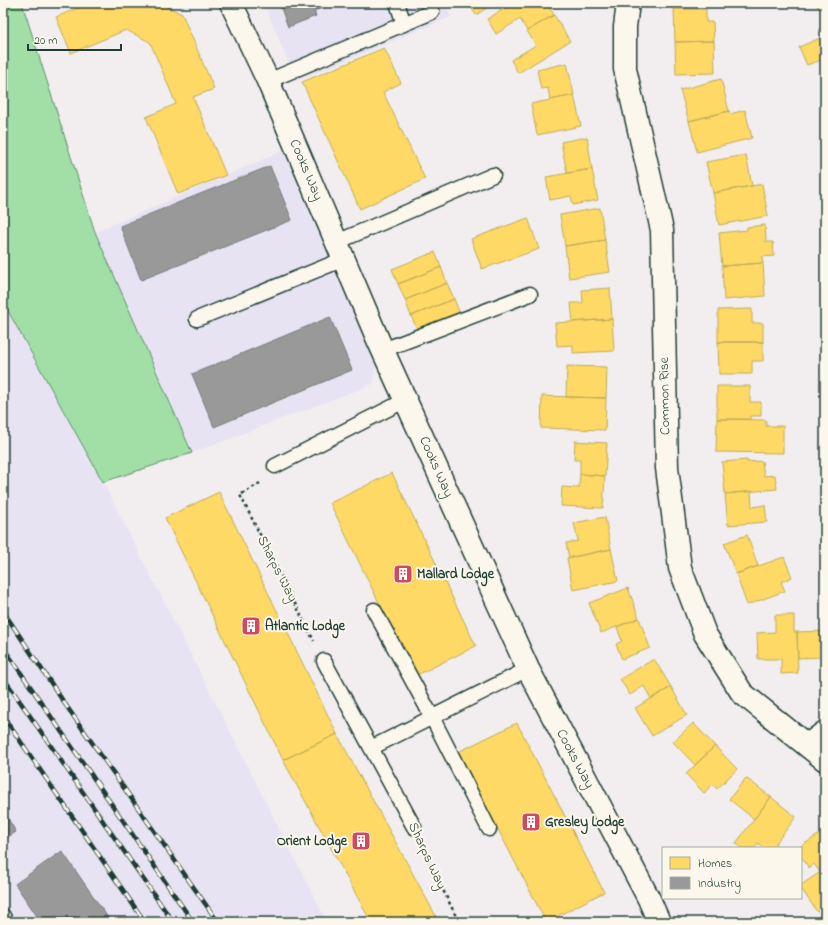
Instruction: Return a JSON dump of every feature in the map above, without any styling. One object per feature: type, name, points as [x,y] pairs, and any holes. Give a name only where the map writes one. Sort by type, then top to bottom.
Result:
[{"type":"street","name":"Cooks Way","points":[[231,3],[268,81],[383,350],[528,669],[649,899],[659,922]]},
{"type":"street","name":"Common Rise","points":[[628,3],[625,27],[624,68],[662,230],[667,468],[680,568],[705,634],[742,693],[825,760]]},
{"type":"street","points":[[808,745],[825,732]]},
{"type":"lane","points":[[397,3],[404,24]]},
{"type":"lane","points":[[268,81],[432,12]]},
{"type":"lane","points":[[197,319],[341,251],[493,175]]},
{"type":"lane","points":[[383,350],[530,294]]},
{"type":"lane","points":[[275,466],[406,400]]},
{"type":"lane","points":[[374,610],[432,717],[489,829]]},
{"type":"lane","name":"Sharps Way","points":[[324,661],[414,827]]},
{"type":"lane","points":[[371,748],[528,669]]},
{"type":"lane","points":[[3,916],[6,922]]},
{"type":"path","name":"Sharps Way","points":[[240,495],[324,661]]},
{"type":"path","name":"Sharps Way","points":[[414,827],[423,849],[459,922]]},
{"type":"shaded area","points":[[264,3],[445,3],[451,17],[296,81]]},
{"type":"shaded area","points":[[296,145],[379,342],[373,384],[192,453],[95,232]]},
{"type":"shaded area","points":[[3,302],[103,482],[327,922],[3,922]]},
{"type":"green space","points":[[3,3],[22,3],[95,232],[192,453],[103,482],[3,302]]},
{"type":"building: Homes","points":[[90,3],[160,3],[182,14],[214,89],[193,97],[226,175],[178,194],[146,117],[176,104],[150,42],[126,30],[71,53],[56,17]]},
{"type":"building: Homes","points":[[468,3],[494,3],[476,15]]},
{"type":"building: Homes","points":[[514,3],[547,3],[554,15],[527,31],[520,19],[496,34],[487,19]]},
{"type":"building: Homes","points":[[814,3],[825,3],[825,15]]},
{"type":"building: Homes","points":[[674,9],[706,9],[706,22],[713,22],[714,41],[675,42]]},
{"type":"building: Homes","points":[[554,15],[570,41],[518,73],[511,60],[536,45],[527,31]]},
{"type":"building: Homes","points":[[825,36],[825,62],[824,59],[807,65],[799,47]]},
{"type":"building: Homes","points":[[714,41],[715,73],[676,74],[675,42]]},
{"type":"building: Homes","points":[[384,48],[401,83],[383,92],[425,179],[360,209],[302,82]]},
{"type":"building: Homes","points":[[567,63],[574,95],[550,100],[548,88],[541,89],[537,70]]},
{"type":"building: Homes","points":[[721,79],[729,111],[689,121],[680,90]]},
{"type":"building: Homes","points":[[574,95],[581,126],[537,135],[531,104]]},
{"type":"building: Homes","points":[[745,110],[752,138],[697,152],[689,121],[729,111],[730,114]]},
{"type":"building: Homes","points":[[587,137],[592,169],[567,173],[561,142]]},
{"type":"building: Homes","points":[[746,155],[752,186],[713,193],[706,162]]},
{"type":"building: Homes","points":[[592,169],[598,200],[573,205],[571,196],[550,200],[546,177]]},
{"type":"building: Homes","points":[[762,184],[768,216],[719,225],[713,193]]},
{"type":"building: Homes","points":[[600,208],[605,240],[565,246],[560,215]]},
{"type":"building: Homes","points":[[528,218],[539,249],[482,269],[471,239]]},
{"type":"building: Homes","points":[[765,225],[766,242],[773,242],[774,256],[762,257],[763,263],[722,266],[719,233],[747,230],[747,227]]},
{"type":"building: Homes","points":[[605,240],[610,272],[569,278],[565,246]]},
{"type":"building: Homes","points":[[435,252],[441,267],[398,284],[392,269]]},
{"type":"building: Homes","points":[[763,263],[765,296],[724,300],[722,266]]},
{"type":"building: Homes","points":[[441,267],[447,283],[405,300],[398,284]]},
{"type":"building: Homes","points":[[447,283],[454,299],[411,316],[405,300]]},
{"type":"building: Homes","points":[[610,288],[612,319],[573,322],[571,303],[583,303],[582,290]]},
{"type":"building: Homes","points":[[454,299],[460,314],[418,331],[411,316]]},
{"type":"building: Homes","points":[[752,309],[752,323],[763,323],[763,342],[718,342],[718,310]]},
{"type":"building: Homes","points":[[612,319],[614,351],[573,353],[573,345],[557,346],[555,323]]},
{"type":"building: Homes","points":[[718,342],[763,342],[763,361],[752,361],[752,374],[719,374]]},
{"type":"building: Homes","points":[[567,366],[607,367],[606,398],[566,397]]},
{"type":"building: Homes","points":[[717,386],[750,386],[750,402],[761,402],[761,416],[750,416],[750,419],[717,419]]},
{"type":"building: Homes","points":[[542,396],[606,398],[605,430],[541,428]]},
{"type":"building: Homes","points":[[717,419],[766,420],[766,426],[783,426],[783,453],[716,452]]},
{"type":"building: Homes","points":[[575,441],[607,443],[605,476],[580,474],[580,460],[574,460]]},
{"type":"building: Homes","points":[[747,460],[747,462],[762,461],[764,476],[775,475],[777,489],[725,494],[722,462]]},
{"type":"building: Homes","name":"Mallard Lodge","points":[[392,473],[476,646],[415,676],[330,503]]},
{"type":"building: Homes","points":[[580,474],[605,476],[603,508],[561,506],[562,487],[579,488]]},
{"type":"building: Homes","points":[[751,491],[752,507],[765,505],[767,522],[728,525],[725,494]]},
{"type":"building: Homes","name":"Atlantic Lodge","points":[[219,492],[337,734],[283,760],[165,518]]},
{"type":"building: Homes","points":[[605,517],[611,549],[569,558],[566,543],[578,541],[574,523]]},
{"type":"building: Homes","points":[[747,535],[758,566],[736,574],[724,543]]},
{"type":"building: Homes","points":[[611,549],[618,581],[573,590],[567,558]]},
{"type":"building: Homes","points":[[784,557],[792,577],[781,582],[785,591],[747,605],[736,574]]},
{"type":"building: Homes","points":[[628,588],[639,618],[601,633],[589,603]]},
{"type":"building: Homes","points":[[775,615],[794,615],[794,632],[797,632],[798,673],[781,674],[781,659],[758,659],[757,633],[775,632]]},
{"type":"building: Homes","points":[[639,618],[650,648],[622,659],[616,644],[622,641],[617,627]]},
{"type":"building: Homes","points":[[825,631],[825,657],[798,658],[797,632]]},
{"type":"building: Homes","points":[[654,659],[671,687],[651,699],[644,686],[630,695],[620,679]]},
{"type":"building: Homes","points":[[671,687],[687,715],[652,736],[635,708]]},
{"type":"building: Homes","name":"Gresley Lodge","points":[[517,723],[604,892],[546,922],[458,752]]},
{"type":"building: Homes","points":[[693,723],[715,746],[695,765],[673,742]]},
{"type":"building: Homes","name":"Orient Lodge","points":[[337,734],[439,922],[371,922],[283,760]]},
{"type":"building: Homes","points":[[715,746],[737,769],[717,789],[713,784],[704,793],[686,774]]},
{"type":"building: Homes","points":[[746,778],[771,797],[754,819],[729,799]]},
{"type":"building: Homes","points":[[771,797],[796,817],[773,847],[763,847],[758,843],[756,847],[741,847],[736,843]]},
{"type":"building: Homes","points":[[823,832],[825,835],[825,869],[820,872],[814,864],[809,868],[802,858],[802,847],[800,847]]},
{"type":"building: Homes","points":[[825,869],[825,907],[817,912],[802,890],[802,884]]},
{"type":"building: Industry","points":[[279,3],[336,3],[314,11],[316,16],[288,27]]},
{"type":"building: Industry","points":[[270,166],[292,220],[141,280],[120,226]]},
{"type":"building: Industry","points":[[330,317],[352,370],[214,427],[192,374]]},
{"type":"building: Industry","points":[[3,810],[16,832],[3,840]]},
{"type":"building: Industry","points":[[62,851],[111,922],[41,922],[15,884]]},
{"type":"railway","points":[[3,611],[65,704],[218,922]]},
{"type":"railway","points":[[3,647],[193,922]]},
{"type":"railway","points":[[3,677],[173,922]]},
{"type":"railway","points":[[3,716],[145,922]]},
{"type":"place","name":"Mallard Lodge","points":[[403,574]]},
{"type":"place","name":"Atlantic Lodge","points":[[251,626]]},
{"type":"place","name":"Gresley Lodge","points":[[531,822]]},
{"type":"place","name":"Orient Lodge","points":[[361,841]]}]
